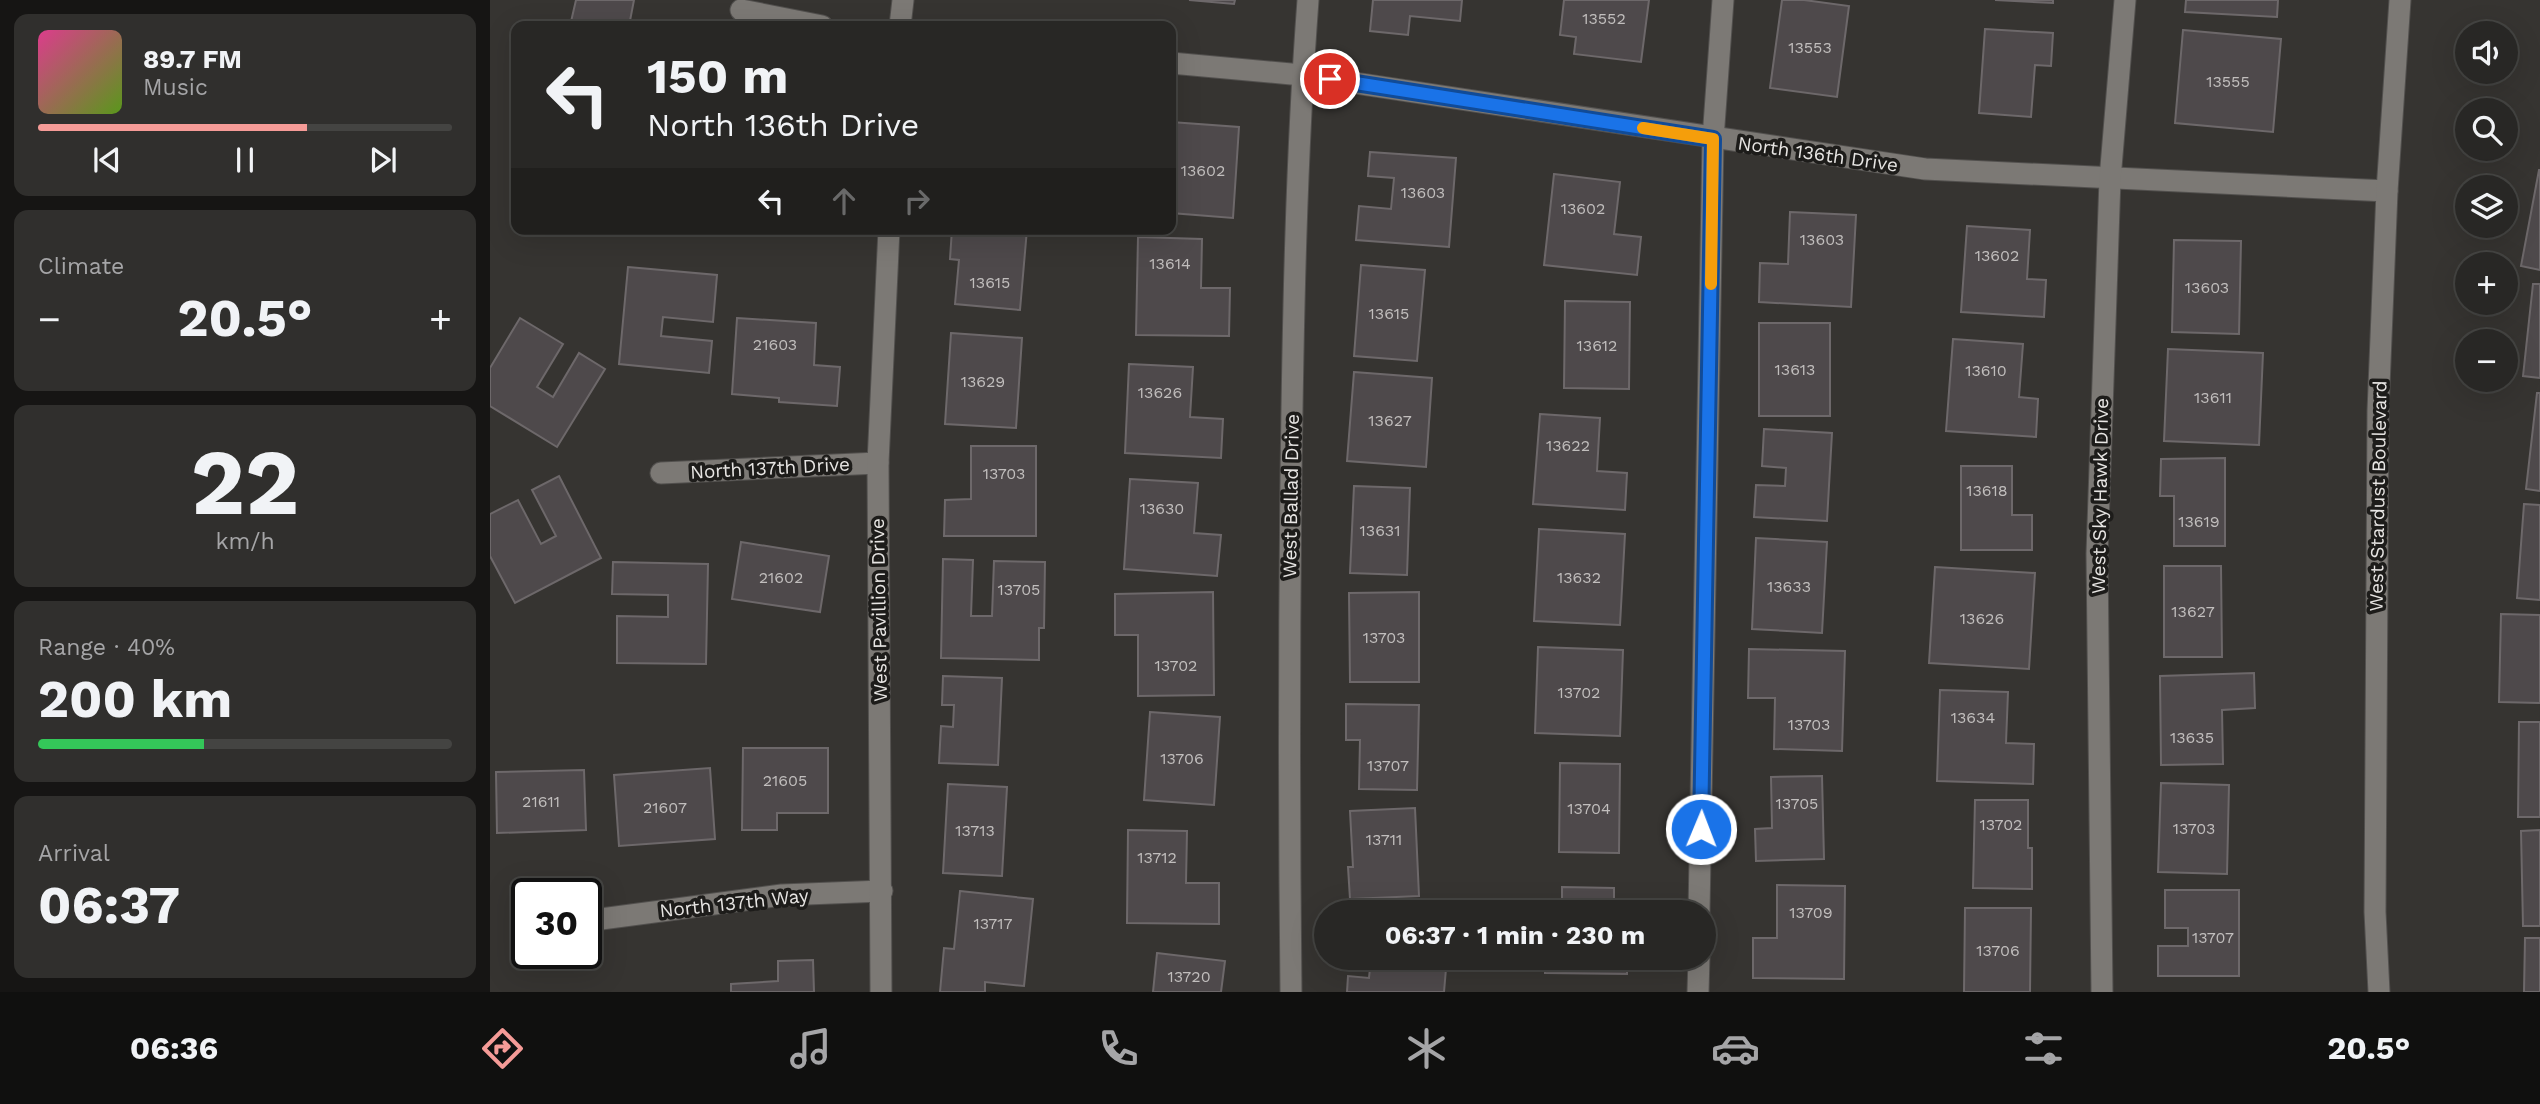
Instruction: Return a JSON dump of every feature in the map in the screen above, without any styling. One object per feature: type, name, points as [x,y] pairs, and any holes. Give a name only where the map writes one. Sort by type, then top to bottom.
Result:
[{"type":"street","points":[[901,21],[903,0]]},
{"type":"street","name":"West Ballad Drive","points":[[1291,992],[1289,627],[1293,287],[1308,0]]},
{"type":"street","points":[[1699,900],[1713,139],[1723,0]]},
{"type":"street","name":"West Sky Hawk Drive","points":[[2102,992],[2097,554],[2110,179],[2125,0]]},
{"type":"street","name":"West Stardust Boulevard","points":[[2379,992],[2375,912],[2378,411],[2387,191],[2400,0]]},
{"type":"street","points":[[741,10],[797,21]]},
{"type":"street","name":"North 136th Drive","points":[[1176,63],[1303,75],[1924,169],[2387,191]]},
{"type":"street","name":"West Pavillion Drive","points":[[881,992],[878,463],[889,235]]},
{"type":"street","name":"North 137th Drive","points":[[662,473],[878,463]]},
{"type":"street","name":"North 137th Way","points":[[602,919],[782,895],[882,891]]},
{"type":"street","points":[[1698,992],[1699,970]]},
{"type":"building","points":[[576,0],[634,0],[630,21],[571,21]]},
{"type":"building","points":[[1189,0],[1235,0],[1234,4]]},
{"type":"building","points":[[1373,0],[1462,0],[1460,21],[1410,16],[1408,35],[1370,31]]},
{"type":"building","points":[[1564,0],[1649,0],[1641,62],[1574,54],[1576,37],[1560,35]]},
{"type":"building","points":[[1782,0],[1849,6],[1837,97],[1770,88]]},
{"type":"building","points":[[1995,0],[2053,0],[2053,3]]},
{"type":"building","points":[[2186,0],[2278,0],[2277,17],[2185,12]]},
{"type":"building","points":[[1985,29],[2053,33],[2051,66],[2035,65],[2031,117],[1979,113]]},
{"type":"building","points":[[2183,30],[2281,39],[2273,132],[2175,123]]},
{"type":"building","points":[[1176,122],[1239,127],[1233,218],[1176,213]]},
{"type":"building","points":[[1370,152],[1456,158],[1449,247],[1356,240],[1359,206],[1391,209],[1394,178],[1368,176]]},
{"type":"building","points":[[2540,170],[2540,270],[2521,266]]},
{"type":"building","points":[[1554,174],[1620,182],[1614,234],[1641,237],[1637,275],[1544,265]]},
{"type":"building","points":[[1790,212],[1856,215],[1851,307],[1759,302],[1760,263],[1788,264]]},
{"type":"building","points":[[1967,226],[2030,230],[2027,279],[2046,280],[2044,317],[1961,312]]},
{"type":"building","points":[[952,235],[1026,235],[1020,310],[955,304],[959,260],[950,259]]},
{"type":"building","points":[[1138,237],[1202,239],[1201,288],[1230,288],[1229,336],[1136,335]]},
{"type":"building","points":[[2174,240],[2241,241],[2239,334],[2172,332]]},
{"type":"building","points":[[1361,265],[1425,270],[1417,361],[1354,356]]},
{"type":"building","points":[[628,267],[717,275],[713,322],[663,317],[661,336],[712,341],[709,373],[619,364]]},
{"type":"building","points":[[2533,284],[2540,284],[2540,378],[2523,376]]},
{"type":"building","points":[[1565,301],[1630,302],[1629,389],[1564,388]]},
{"type":"building","points":[[520,318],[563,344],[537,387],[553,397],[579,353],[605,369],[557,447],[490,406],[490,368]]},
{"type":"building","points":[[737,318],[816,323],[814,365],[840,367],[837,406],[779,402],[779,398],[732,394]]},
{"type":"building","points":[[1759,323],[1830,323],[1830,416],[1759,416]]},
{"type":"building","points":[[951,333],[1022,338],[1016,428],[945,424]]},
{"type":"building","points":[[1953,339],[2023,344],[2019,397],[2038,399],[2036,437],[1946,431]]},
{"type":"building","points":[[2168,349],[2263,353],[2259,445],[2164,441]]},
{"type":"building","points":[[1129,364],[1193,367],[1190,417],[1223,419],[1221,458],[1125,453]]},
{"type":"building","points":[[1354,372],[1432,378],[1426,467],[1347,461]]},
{"type":"building","points":[[2537,393],[2540,393],[2540,491],[2526,489]]},
{"type":"building","points":[[1540,414],[1600,418],[1597,471],[1627,473],[1625,510],[1533,504]]},
{"type":"building","points":[[1764,429],[1832,433],[1827,521],[1754,517],[1756,485],[1785,486],[1786,468],[1762,466]]},
{"type":"building","points":[[971,446],[1036,446],[1036,536],[944,536],[945,500],[971,499]]},
{"type":"building","points":[[2225,458],[2225,546],[2174,546],[2174,496],[2160,496],[2161,459]]},
{"type":"building","points":[[1961,466],[2012,466],[2012,515],[2032,515],[2032,550],[1961,550]]},
{"type":"building","points":[[559,476],[601,558],[515,603],[490,556],[490,514],[518,500],[541,544],[556,536],[532,490]]},
{"type":"building","points":[[1130,479],[1198,483],[1194,533],[1221,535],[1217,576],[1124,569]]},
{"type":"building","points":[[1354,486],[1410,488],[1407,575],[1350,573]]},
{"type":"building","points":[[2524,504],[2540,505],[2540,600],[2517,598]]},
{"type":"building","points":[[1539,529],[1625,534],[1620,625],[1534,621]]},
{"type":"building","points":[[1756,538],[1827,542],[1822,633],[1752,629]]},
{"type":"building","points":[[741,542],[829,556],[820,612],[732,599]]},
{"type":"building","points":[[943,559],[973,560],[971,616],[992,616],[994,561],[1045,562],[1044,628],[1039,628],[1039,660],[941,658]]},
{"type":"building","points":[[613,562],[708,564],[706,664],[617,663],[617,616],[668,617],[668,595],[612,594]]},
{"type":"building","points":[[2164,566],[2221,566],[2222,657],[2164,657]]},
{"type":"building","points":[[1935,567],[2035,573],[2029,669],[1929,663]]},
{"type":"building","points":[[1213,592],[1214,695],[1138,696],[1138,635],[1115,635],[1115,594]]},
{"type":"building","points":[[1419,592],[1419,682],[1350,682],[1349,593]]},
{"type":"building","points":[[2501,614],[2540,615],[2540,703],[2499,702]]},
{"type":"building","points":[[1538,647],[1623,650],[1620,736],[1535,733]]},
{"type":"building","points":[[1749,649],[1845,651],[1842,751],[1774,749],[1775,698],[1748,698]]},
{"type":"building","points":[[2254,673],[2255,708],[2222,710],[2223,764],[2161,765],[2160,676]]},
{"type":"building","points":[[943,676],[1002,678],[998,765],[939,763],[941,726],[953,727],[954,705],[942,705]]},
{"type":"building","points":[[1940,690],[2008,692],[2006,743],[2034,744],[2033,784],[1937,781]]},
{"type":"building","points":[[1346,704],[1419,705],[1417,790],[1359,789],[1360,740],[1346,740]]},
{"type":"building","points":[[1150,712],[1220,717],[1214,805],[1144,800]]},
{"type":"building","points":[[2519,722],[2540,722],[2540,817],[2518,817]]},
{"type":"building","points":[[743,748],[828,748],[828,813],[777,813],[777,830],[742,830]]},
{"type":"building","points":[[1560,763],[1620,764],[1619,853],[1559,852]]},
{"type":"building","points":[[710,768],[715,839],[619,846],[614,775]]},
{"type":"building","points":[[584,770],[586,830],[497,833],[496,772]]},
{"type":"building","points":[[1822,776],[1824,859],[1756,861],[1755,829],[1772,828],[1771,777]]},
{"type":"building","points":[[2161,783],[2229,785],[2227,874],[2158,872]]},
{"type":"building","points":[[948,784],[1007,787],[1002,876],[943,873]]},
{"type":"building","points":[[1975,800],[2028,800],[2028,848],[2032,848],[2032,889],[1973,888]]},
{"type":"building","points":[[1415,808],[1419,896],[1350,899],[1348,867],[1353,867],[1350,811]]},
{"type":"building","points":[[1128,830],[1187,831],[1186,883],[1219,883],[1219,924],[1127,923]]},
{"type":"building","points":[[2540,830],[2540,926],[2523,926],[2521,831]]},
{"type":"building","points":[[1777,885],[1845,886],[1844,979],[1753,978],[1753,938],[1777,938]]},
{"type":"building","points":[[1562,887],[1614,888],[1614,900],[1562,900]]},
{"type":"building","points":[[2165,890],[2239,890],[2239,976],[2158,976],[2158,946],[2188,946],[2188,928],[2165,928]]},
{"type":"building","points":[[960,891],[1033,899],[1024,986],[985,982],[985,992],[940,992],[944,948],[954,949]]},
{"type":"building","points":[[1965,908],[2031,908],[2030,992],[1964,992]]},
{"type":"building","points":[[2525,938],[2540,938],[2540,992],[2524,992]]},
{"type":"building","points":[[1157,953],[1225,961],[1221,992],[1153,992]]},
{"type":"building","points":[[813,960],[814,992],[731,992],[731,984],[778,981],[778,961]]},
{"type":"building","points":[[1370,970],[1446,970],[1444,992],[1347,992],[1348,976],[1369,978]]},
{"type":"building","points":[[1545,970],[1627,970],[1627,974],[1545,973]]},
{"type":"slow traffic","points":[[1643,128],[1713,139],[1711,284]]},
{"type":"route","points":[[1330,79],[1713,139],[1701,829]]}]
